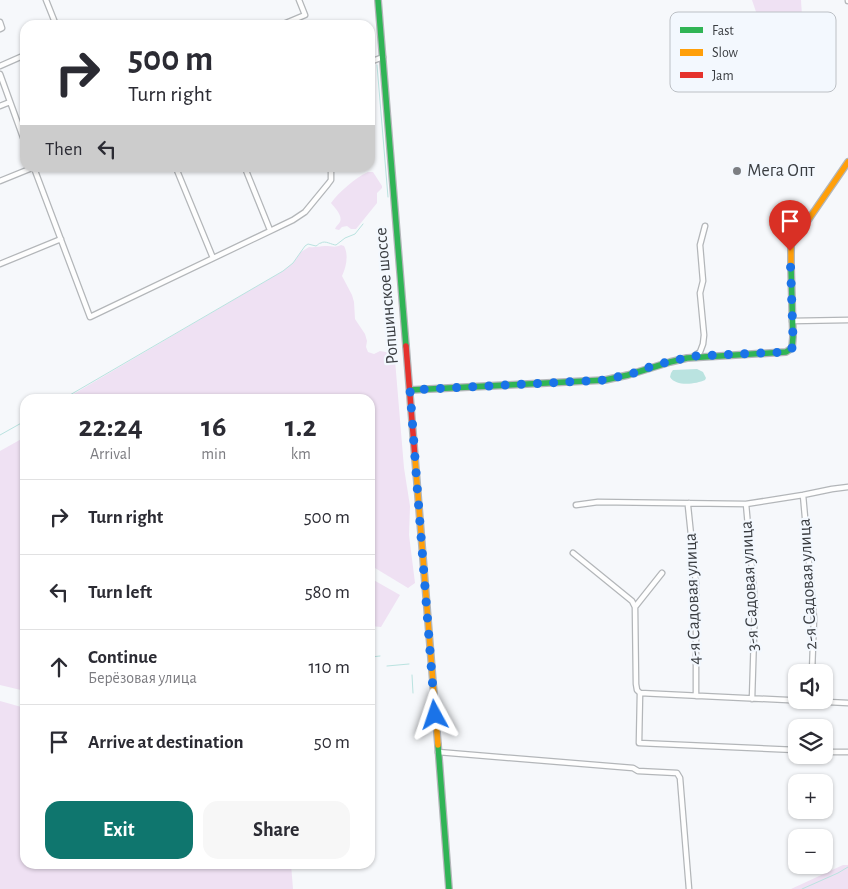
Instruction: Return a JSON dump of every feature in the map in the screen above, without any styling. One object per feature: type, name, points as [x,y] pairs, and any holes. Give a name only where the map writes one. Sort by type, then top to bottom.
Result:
[{"type":"main road","name":"Ропшинское шоссе","points":[[378,0],[449,889]]},
{"type":"main road","points":[[410,390],[605,380],[694,356],[786,352],[792,348],[791,245],[848,162]]},
{"type":"street","points":[[46,0],[54,20]]},
{"type":"street","points":[[292,20],[305,15],[299,0]]},
{"type":"street","points":[[0,22],[2,28],[0,29]]},
{"type":"street","points":[[0,66],[20,57]]},
{"type":"street","points":[[375,60],[383,57]]},
{"type":"street","points":[[0,74],[20,129]]},
{"type":"street","points":[[0,106],[10,102]]},
{"type":"street","points":[[0,181],[23,172]]},
{"type":"street","points":[[35,172],[90,317],[293,220],[305,212],[332,180],[331,172]]},
{"type":"street","points":[[178,172],[213,258]]},
{"type":"street","points":[[247,172],[270,230]]},
{"type":"street","points":[[694,356],[700,352],[704,335],[700,293],[703,281],[700,245],[705,226]]},
{"type":"street","points":[[0,264],[61,240]]},
{"type":"street","points":[[792,321],[848,320]]},
{"type":"street","points":[[576,505],[598,502],[746,504],[803,495],[832,488],[848,487]]},
{"type":"street","name":"2-я Садовая улица","points":[[803,495],[814,618],[812,664]]},
{"type":"street","name":"4-я Садовая улица","points":[[689,503],[696,584],[696,696]]},
{"type":"street","name":"3-я Садовая улица","points":[[746,504],[755,604],[752,699]]},
{"type":"street","points":[[572,553],[632,601],[635,607],[636,684],[637,690],[640,693],[639,744],[788,750]]},
{"type":"street","points":[[635,607],[662,573]]},
{"type":"street","points":[[640,693],[788,700]]},
{"type":"street","points":[[833,702],[848,703]]},
{"type":"street","points":[[438,752],[677,773],[680,778],[688,889]]},
{"type":"street","points":[[833,752],[848,752]]},
{"type":"shaded area","points":[[752,0],[801,0],[802,12],[756,12]]},
{"type":"shaded area","points":[[368,172],[373,172],[382,186],[377,193],[377,203],[356,229],[351,229],[347,226],[339,230],[335,229],[341,219],[338,211],[331,203],[338,194]]},
{"type":"shaded area","points":[[341,245],[346,250],[346,265],[342,276],[352,295],[355,319],[365,334],[368,352],[374,354],[380,351],[391,353],[395,360],[404,468],[410,506],[409,535],[415,583],[408,588],[375,568],[375,394],[74,394],[283,271],[293,263],[301,252],[309,247],[335,247]]},
{"type":"shaded area","points":[[20,440],[20,690],[0,685],[0,451]]},
{"type":"shaded area","points":[[375,581],[400,595],[381,627],[375,626]]},
{"type":"shaded area","points":[[0,701],[20,707],[20,869],[291,869],[293,889],[0,889]]},
{"type":"shaded area","points":[[848,865],[848,889],[791,889],[824,874],[833,874],[833,870]]},
{"type":"water","points":[[697,369],[703,372],[705,380],[697,383],[681,383],[670,377],[673,370]]},
{"type":"waterway","points":[[377,65],[388,197]]},
{"type":"waterway","points":[[72,394],[283,271],[293,263],[308,244],[316,246],[324,242],[336,245],[345,238],[355,234],[363,224]]},
{"type":"waterway","points":[[0,435],[20,424]]},
{"type":"waterway","points":[[375,657],[380,656]]},
{"type":"waterway","points":[[387,666],[409,664]]},
{"type":"waterway","points":[[412,675],[413,693]]},
{"type":"waterway","points":[[802,889],[848,867]]},
{"type":"traffic: fast","points":[[378,0],[406,346]]},
{"type":"traffic: fast","points":[[410,390],[605,380],[687,358],[786,352],[792,348],[793,337],[791,266]]},
{"type":"traffic: fast","points":[[438,745],[449,889]]},
{"type":"traffic: slow","points":[[791,266],[791,245],[848,162]]},
{"type":"traffic: slow","points":[[415,458],[438,745]]},
{"type":"traffic: jam","points":[[406,346],[415,458]]},
{"type":"place","name":"Мега Опт","points":[[737,171]]},
{"type":"route","points":[[435,715],[410,390],[605,380],[694,356],[786,352],[792,348],[793,337],[790,251]]}]
